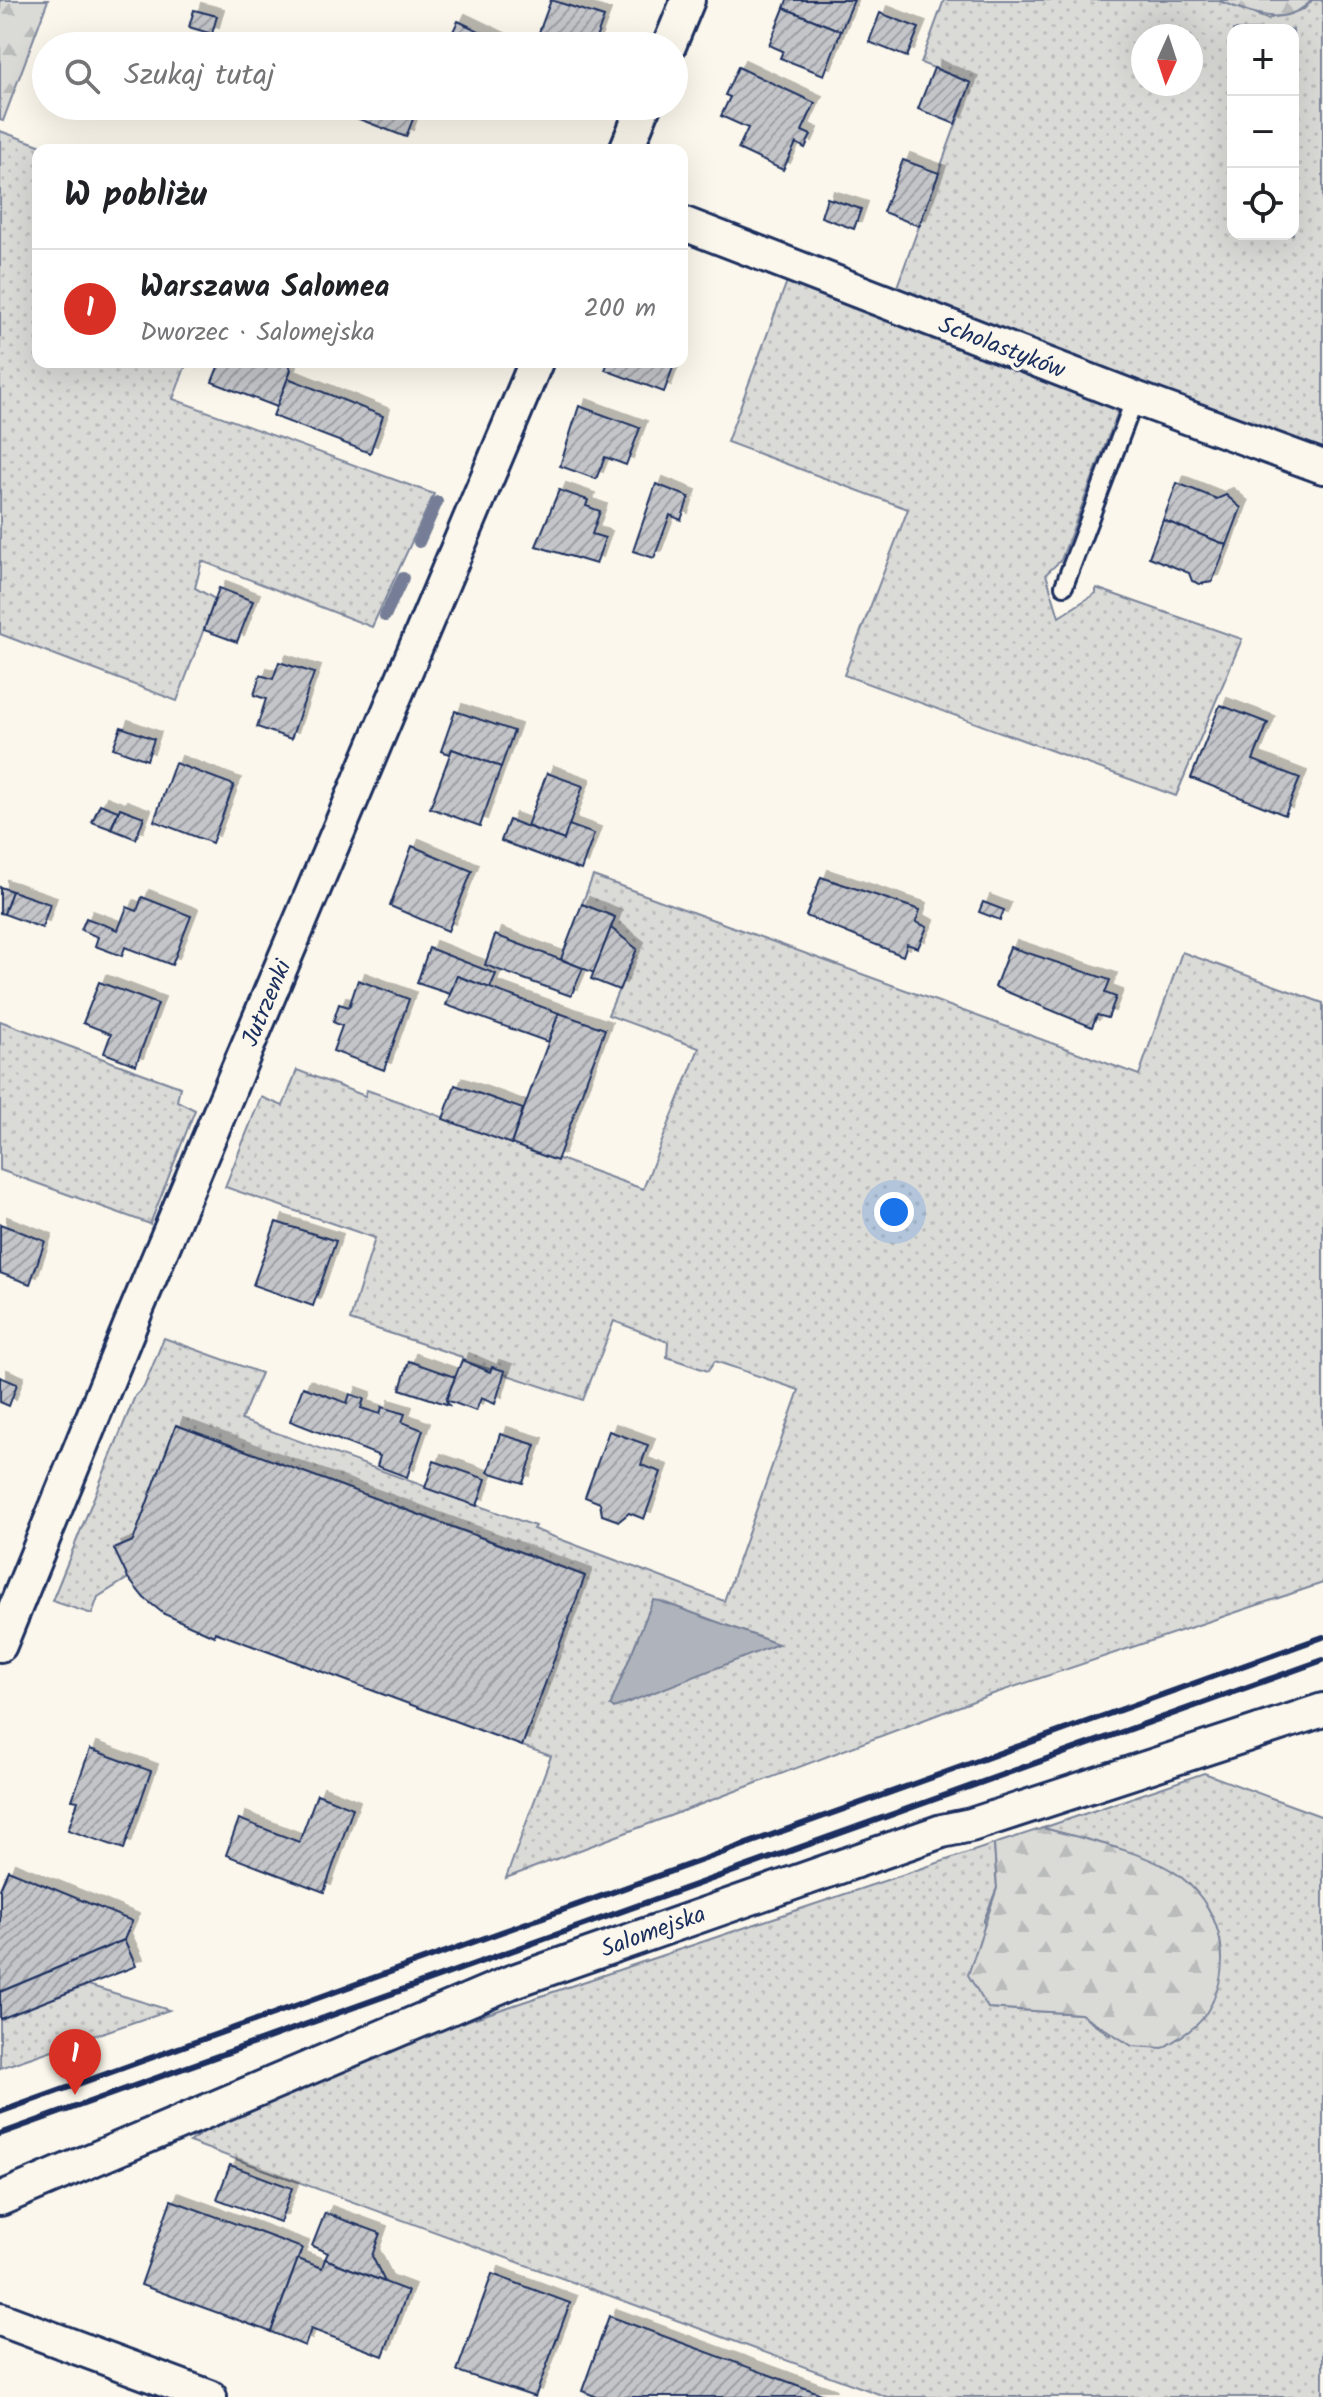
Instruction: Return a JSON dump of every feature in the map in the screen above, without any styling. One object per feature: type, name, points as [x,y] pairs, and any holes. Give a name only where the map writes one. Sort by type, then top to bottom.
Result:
[{"type":"street","points":[[675,32],[688,0]]},
{"type":"street","points":[[628,144],[638,120]]},
{"type":"street","name":"Scholastyków","points":[[688,225],[1323,467]]},
{"type":"street","name":"Jutrzenki","points":[[0,1645],[142,1297],[533,368]]},
{"type":"street","name":"Salomejska","points":[[0,2199],[511,1982],[942,1831],[971,1825],[1323,1710]]},
{"type":"street","points":[[0,2319],[210,2397]]},
{"type":"lane","points":[[1064,586],[1135,398]]},
{"type":"green space","points":[[0,0],[48,0],[36,32],[32,32],[32,43],[3,121],[0,120]]},
{"type":"green space","points":[[944,0],[1217,0],[1267,19],[1304,9],[1312,0],[1323,0],[1323,454],[894,295],[971,83],[921,63]]},
{"type":"green space","points":[[1217,0],[1312,0],[1290,14],[1266,16]]},
{"type":"green space","points":[[0,131],[36,144],[32,144],[32,368],[185,368],[173,399],[434,494],[372,627],[202,561],[195,588],[215,599],[177,701],[0,634]]},
{"type":"green space","points":[[789,276],[1121,404],[1061,560],[1046,574],[1059,617],[1096,593],[1096,588],[1242,639],[1176,796],[844,675],[908,509],[727,442]]},
{"type":"green space","points":[[593,876],[1139,1075],[1182,952],[1323,1003],[1323,1583],[984,1697],[506,1878],[551,1756],[522,1746],[584,1575],[176,1425],[133,1541],[115,1549],[128,1578],[98,1597],[92,1614],[52,1601],[135,1396],[144,1387],[164,1338],[261,1373],[241,1420],[535,1526],[533,1529],[724,1601],[799,1390],[715,1361],[708,1371],[667,1357],[668,1342],[614,1321],[583,1400],[462,1360],[462,1357],[350,1320],[375,1238],[225,1187],[261,1097],[283,1106],[297,1070],[365,1096],[367,1090],[643,1189],[699,1048],[608,1015],[636,949],[611,928],[615,917],[582,904]]},
{"type":"green space","points":[[0,1021],[180,1087],[177,1101],[195,1110],[150,1224],[0,1170]]},
{"type":"green space","points":[[1204,1773],[1323,1817],[1323,2397],[887,2397],[189,2142],[234,2112],[392,2046],[994,1844],[997,1888],[984,1920],[988,2008],[1081,2014],[1110,2035],[1118,1848],[1043,1828]]},
{"type":"green space","points":[[1043,1828],[1115,1847],[1168,1868],[1196,1891],[1208,1907],[1221,1944],[1222,1963],[1213,2001],[1199,2023],[1163,2048],[1132,2046],[1081,2014],[988,2008],[968,1975],[997,1888],[994,1844]]},
{"type":"green space","points":[[88,1985],[169,2010],[0,2068],[0,2019]]},
{"type":"shaded area","points":[[653,1600],[778,1644],[614,1708],[610,1706]]},
{"type":"building","points":[[551,0],[604,17],[598,32],[539,32]]},
{"type":"building","points":[[787,0],[854,0],[841,31],[784,8]]},
{"type":"building","points":[[784,8],[841,31],[824,75],[780,58],[783,51],[769,45]]},
{"type":"building","points":[[194,10],[217,16],[213,32],[189,27]]},
{"type":"building","points":[[880,13],[919,28],[907,57],[869,42]]},
{"type":"building","points":[[458,21],[481,32],[453,32]]},
{"type":"building","points":[[738,67],[815,103],[802,131],[811,135],[805,148],[796,143],[783,170],[738,149],[748,128],[721,116],[730,97],[725,95]]},
{"type":"building","points":[[934,68],[971,83],[955,124],[918,109]]},
{"type":"building","points":[[362,120],[413,120],[406,137]]},
{"type":"building","points":[[903,160],[939,173],[919,226],[883,212]]},
{"type":"building","points":[[827,198],[861,209],[854,229],[821,217]]},
{"type":"building","points":[[218,368],[291,370],[277,407],[212,382]]},
{"type":"building","points":[[606,368],[673,368],[664,392]]},
{"type":"building","points":[[288,378],[383,416],[370,453],[273,416]]},
{"type":"building","points":[[579,406],[640,428],[626,465],[605,457],[596,479],[560,466]]},
{"type":"building","points":[[1177,483],[1217,499],[1226,495],[1241,508],[1227,545],[1163,520]]},
{"type":"building","points":[[656,484],[689,497],[681,520],[670,515],[654,558],[633,551]]},
{"type":"building","points":[[559,490],[588,500],[586,506],[600,511],[592,534],[605,538],[596,564],[536,546]]},
{"type":"building","points":[[1163,520],[1227,545],[1212,582],[1200,584],[1192,581],[1189,573],[1149,557]]},
{"type":"building","points":[[219,588],[253,601],[237,642],[204,630]]},
{"type":"building","points":[[279,662],[314,673],[291,739],[257,727],[266,699],[254,695],[260,675],[273,679]]},
{"type":"building","points":[[1220,705],[1268,723],[1253,760],[1300,778],[1285,815],[1191,778]]},
{"type":"building","points":[[455,711],[514,731],[501,767],[452,749],[450,754],[441,751]]},
{"type":"building","points":[[121,727],[154,739],[147,760],[113,748]]},
{"type":"building","points":[[452,749],[501,767],[480,826],[430,808]]},
{"type":"building","points":[[175,763],[234,785],[212,843],[154,821]]},
{"type":"building","points":[[547,773],[583,786],[564,840],[527,826]]},
{"type":"building","points":[[100,804],[118,811],[111,829],[92,822]]},
{"type":"building","points":[[120,808],[144,817],[136,839],[111,829]]},
{"type":"building","points":[[509,820],[564,840],[569,825],[594,834],[581,870],[501,841]]},
{"type":"building","points":[[412,846],[472,871],[448,931],[390,906]]},
{"type":"building","points":[[821,877],[920,910],[916,922],[927,927],[918,948],[907,944],[903,956],[806,916]]},
{"type":"building","points":[[0,887],[12,891],[4,914],[0,913]]},
{"type":"building","points":[[12,891],[50,904],[42,928],[4,914]]},
{"type":"building","points":[[142,897],[191,916],[172,965],[125,947],[122,956],[95,946],[98,937],[81,930],[86,918],[118,930],[127,907],[137,911]]},
{"type":"building","points":[[983,902],[1004,910],[1000,920],[979,912]]},
{"type":"building","points":[[582,904],[615,917],[594,973],[561,959]]},
{"type":"building","points":[[611,928],[637,949],[619,990],[591,979]]},
{"type":"building","points":[[495,935],[583,968],[571,996],[485,965]]},
{"type":"building","points":[[1010,947],[1110,980],[1105,993],[1116,997],[1108,1018],[1097,1015],[1092,1027],[995,987]]},
{"type":"building","points":[[429,948],[496,974],[490,988],[457,976],[450,994],[417,983]]},
{"type":"building","points":[[457,976],[559,1013],[548,1042],[446,1005]]},
{"type":"building","points":[[358,980],[409,999],[384,1070],[333,1051],[342,1026],[333,1022],[339,1004],[349,1007]]},
{"type":"building","points":[[99,982],[158,1004],[136,1065],[104,1053],[111,1034],[83,1023]]},
{"type":"building","points":[[559,1013],[605,1029],[557,1161],[511,1144]]},
{"type":"building","points":[[455,1085],[523,1109],[511,1144],[443,1119]]},
{"type":"building","points":[[276,1222],[336,1241],[313,1306],[253,1285]]},
{"type":"building","points":[[0,1224],[45,1241],[30,1284],[0,1273]]},
{"type":"building","points":[[462,1360],[490,1372],[492,1367],[505,1371],[495,1404],[481,1398],[476,1411],[446,1400]]},
{"type":"building","points":[[409,1361],[455,1377],[446,1400],[449,1405],[400,1389]]},
{"type":"building","points":[[0,1377],[17,1384],[9,1406],[0,1402]]},
{"type":"building","points":[[303,1387],[347,1403],[350,1394],[364,1399],[361,1408],[380,1414],[382,1407],[405,1414],[402,1422],[423,1430],[407,1477],[377,1466],[380,1456],[290,1421]]},
{"type":"building","points":[[176,1425],[585,1576],[522,1746],[215,1632],[214,1636],[164,1614],[144,1598],[128,1578],[114,1549],[133,1541]]},
{"type":"building","points":[[609,1431],[648,1445],[641,1465],[661,1472],[644,1519],[629,1513],[619,1521],[602,1515],[600,1503],[585,1497]]},
{"type":"building","points":[[500,1434],[536,1445],[523,1483],[488,1472]]},
{"type":"building","points":[[434,1461],[486,1479],[477,1506],[425,1488]]},
{"type":"building","points":[[90,1749],[151,1771],[124,1849],[68,1830],[78,1801],[72,1800]]},
{"type":"building","points":[[317,1794],[353,1808],[324,1892],[226,1855],[239,1819],[299,1842]]},
{"type":"building","points":[[8,1870],[132,1921],[124,1940],[0,1992],[0,1889]]},
{"type":"building","points":[[124,1940],[136,1966],[0,2019],[0,1992]]},
{"type":"building","points":[[230,2165],[292,2188],[280,2222],[217,2199]]},
{"type":"building","points":[[171,2200],[302,2248],[271,2332],[141,2285]]},
{"type":"building","points":[[325,2213],[380,2233],[372,2256],[385,2282],[325,2259],[328,2253],[312,2246]]},
{"type":"building","points":[[298,2259],[322,2268],[325,2259],[408,2291],[383,2356],[311,2329],[305,2346],[271,2332]]},
{"type":"building","points":[[492,2274],[570,2303],[535,2397],[457,2371]]},
{"type":"building","points":[[609,2316],[830,2397],[597,2397],[582,2391]]},
{"type":"waterway","points":[[419,542],[437,502]]},
{"type":"waterway","points":[[385,616],[403,578]]},
{"type":"railway","points":[[0,2112],[1323,1637]]},
{"type":"railway","points":[[0,2134],[1323,1660]]},
{"type":"place","name":"Warszawa Salomea","points":[[75,2095]]}]
